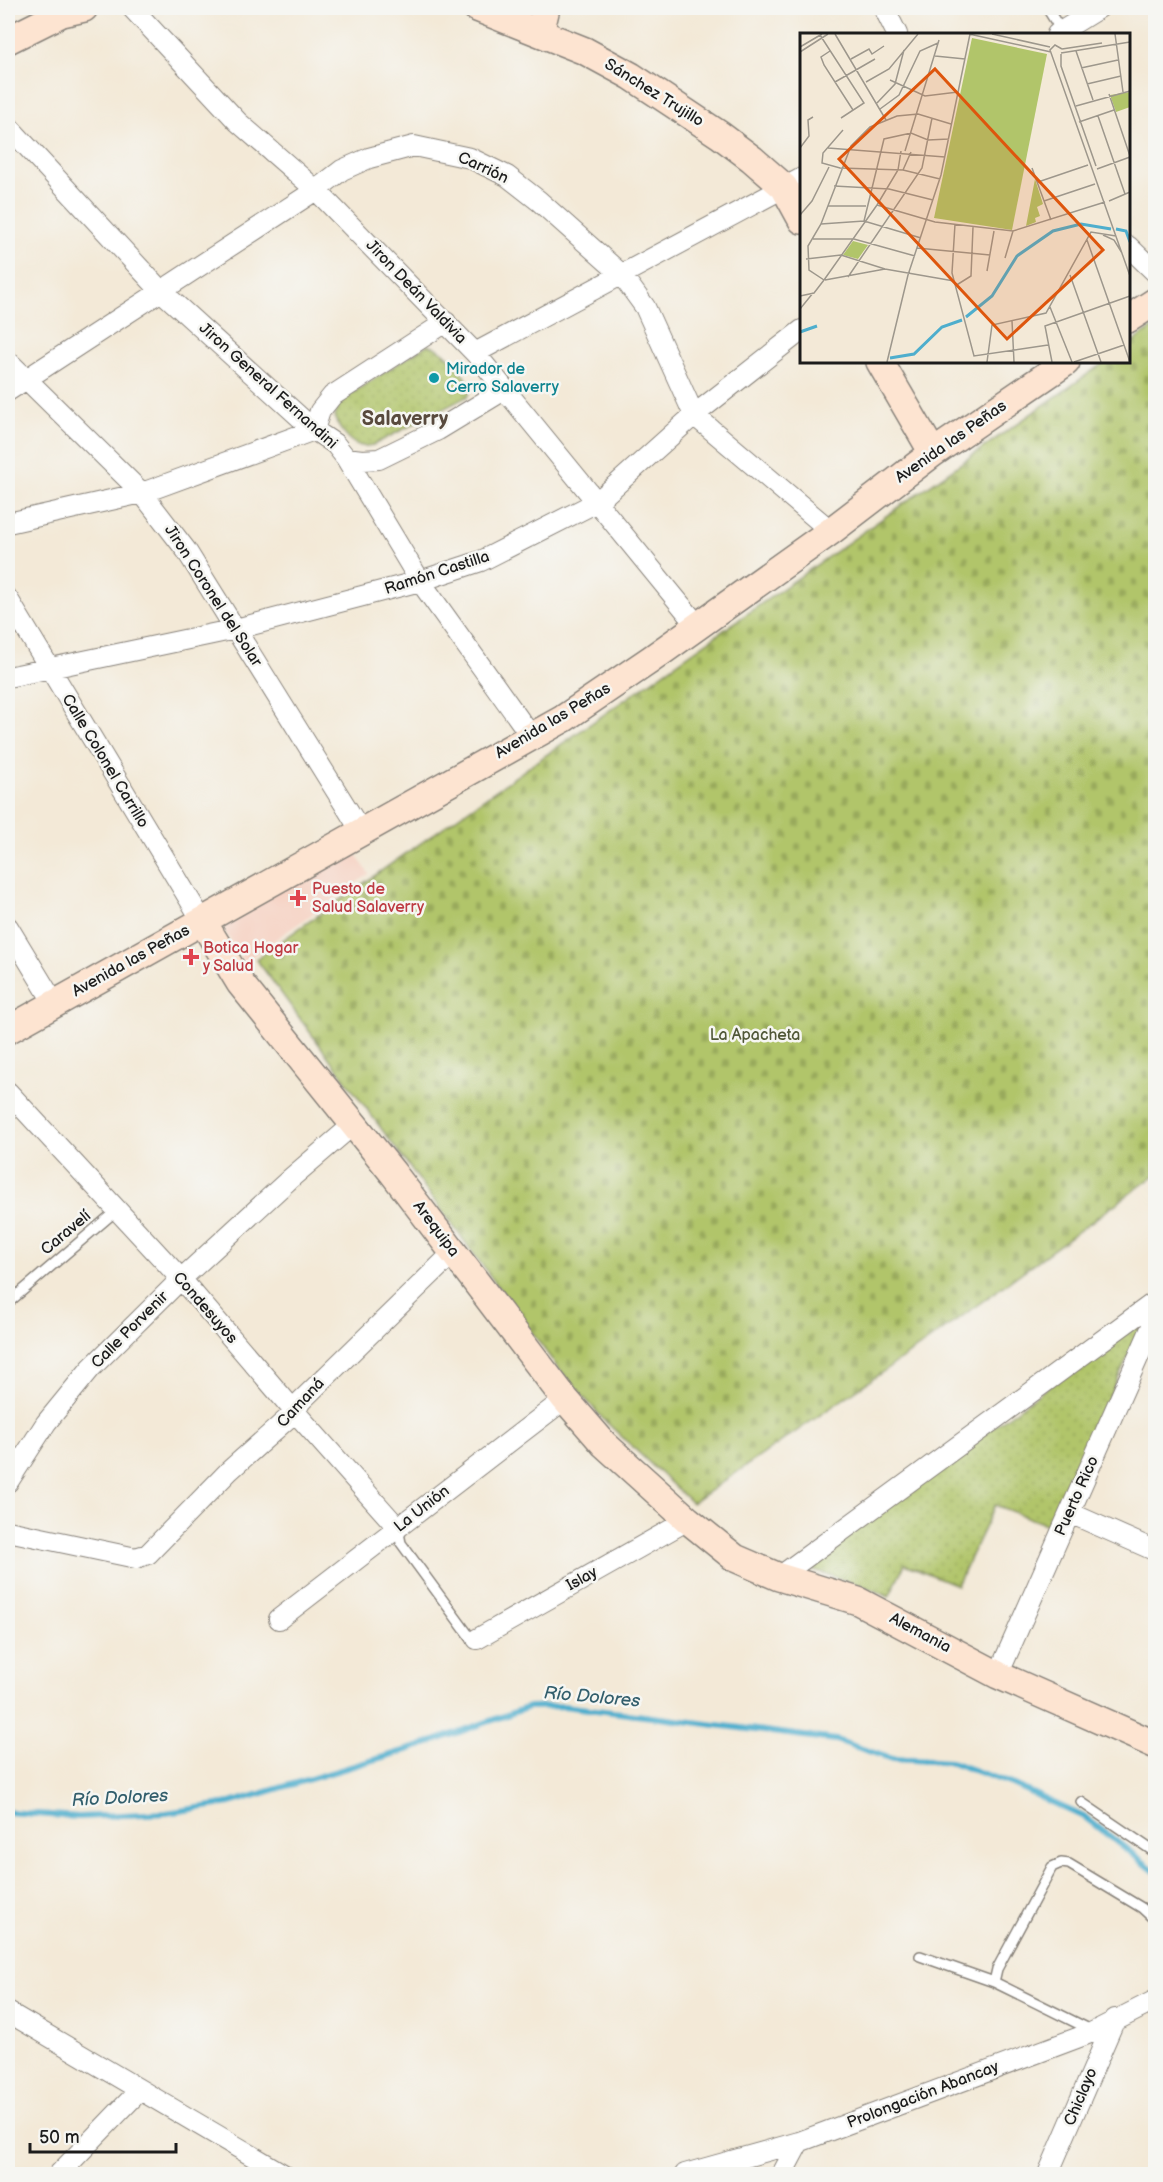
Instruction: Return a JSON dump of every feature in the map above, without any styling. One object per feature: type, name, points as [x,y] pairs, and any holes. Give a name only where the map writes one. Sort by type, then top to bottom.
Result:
[{"type":"street","points":[[8,40],[62,13],[84,8]]},
{"type":"street","name":"Jiron Deán Valdivia","points":[[132,8],[238,122],[316,190],[446,321],[475,353],[698,626]]},
{"type":"street","name":"Sánchez Trujillo","points":[[477,8],[543,20],[585,51],[631,76],[793,183],[800,214]]},
{"type":"street","points":[[884,8],[896,33]]},
{"type":"street","points":[[1059,33],[1099,8]]},
{"type":"street","name":"Jiron General Fernandini","points":[[8,126],[161,291],[314,430],[335,444],[346,458],[420,581],[531,736]]},
{"type":"street","name":"Carrión","points":[[8,391],[316,190],[342,170],[393,150],[414,146],[470,158],[507,176],[539,201],[621,274],[645,307],[694,415],[831,531]]},
{"type":"street","points":[[475,353],[793,183]]},
{"type":"street","points":[[1130,248],[1155,273]]},
{"type":"street","points":[[1130,318],[1155,301]]},
{"type":"street","points":[[8,523],[142,493],[314,430],[320,411],[332,396],[446,321]]},
{"type":"street","name":"Ramón Castilla","points":[[8,677],[236,629],[420,581],[481,561],[597,502],[694,415],[800,331]]},
{"type":"street","name":"Jiron Coronel del Solar","points":[[8,361],[142,493],[186,550],[361,831]]},
{"type":"street","points":[[881,363],[933,453]]},
{"type":"street","name":"Avenida las Peñas","points":[[8,1029],[203,922],[599,696],[831,531],[933,453],[1065,363]]},
{"type":"street","points":[[346,458],[378,459],[438,430],[504,390]]},
{"type":"street","name":"Calle Colonel Carrillo","points":[[8,599],[203,922]]},
{"type":"street","name":"Arequipa","points":[[203,922],[240,983],[354,1124],[565,1399],[604,1444],[688,1520]]},
{"type":"street","points":[[8,927],[54,1003]]},
{"type":"street","name":"Condesuyos","points":[[8,1092],[181,1279],[398,1528]]},
{"type":"street","name":"Calle Porvenir","points":[[8,1481],[46,1423],[91,1368],[181,1279],[291,1178],[354,1124]]},
{"type":"street","name":"Camaná","points":[[8,1531],[136,1558],[148,1554],[229,1471],[295,1412],[300,1401],[454,1252]]},
{"type":"street","points":[[779,1577],[1155,1301]]},
{"type":"street","name":"Puerto Rico","points":[[998,1675],[1070,1514],[1149,1354],[1155,1317]]},
{"type":"street","name":"La Unión","points":[[279,1619],[565,1399]]},
{"type":"street","points":[[1070,1514],[1155,1551]]},
{"type":"street","name":"Alemania","points":[[688,1520],[735,1558],[779,1577],[858,1600],[998,1675],[1155,1745]]},
{"type":"street","name":"Islay","points":[[477,1639],[688,1520]]},
{"type":"street","name":"Prolongación Abancay","points":[[685,2175],[799,2142],[1093,2032],[1155,2000]]},
{"type":"street","points":[[8,2012],[283,2175]]},
{"type":"street","name":"Chiclayo","points":[[1048,2175],[1115,2019]]},
{"type":"street","points":[[59,2175],[140,2090]]},
{"type":"street","points":[[782,2175],[799,2142]]},
{"type":"lane","points":[[1047,8],[1059,33]]},
{"type":"lane","name":"Caravelí","points":[[8,1303],[117,1210]]},
{"type":"lane","points":[[398,1528],[401,1543],[470,1637],[477,1639]]},
{"type":"lane","points":[[1081,1802],[1155,1853]]},
{"type":"lane","points":[[994,1983],[997,1969],[1052,1867],[1061,1863],[1069,1864],[1142,1908],[1155,1921]]},
{"type":"lane","points":[[920,1956],[994,1983],[1093,2032]]},
{"type":"shaded area","name":"Puesto de Salud Salaverry","points":[[351,846],[369,874],[244,962],[219,922]]},
{"type":"green space","name":"La Apacheta","points":[[1155,326],[1155,1175],[935,1336],[692,1503],[604,1420],[558,1368],[256,959],[1104,363],[1130,363],[1130,344]]},
{"type":"green space","points":[[427,345],[447,355],[458,368],[472,387],[468,396],[373,445],[360,446],[354,443],[343,433],[336,419],[335,415],[340,404],[349,395]]},
{"type":"green space","points":[[1148,1313],[1050,1526],[995,1505],[957,1585],[905,1564],[889,1597],[805,1567]]},
{"type":"waterway","name":"Río Dolores","points":[[8,1812],[79,1817],[166,1813],[230,1803],[420,1746],[529,1707],[564,1706],[836,1740],[892,1759],[951,1762],[1012,1784],[1086,1818],[1156,1872]]},
{"type":"place","name":"Mirador de Cerro Salaverry","points":[[434,378]]},
{"type":"place","name":"Puesto de Salud Salaverry","points":[[298,898]]},
{"type":"place","name":"Botica Hogar y Salud","points":[[191,957]]},
{"type":"district","name":"Salaverry","points":[[405,419]]}]
